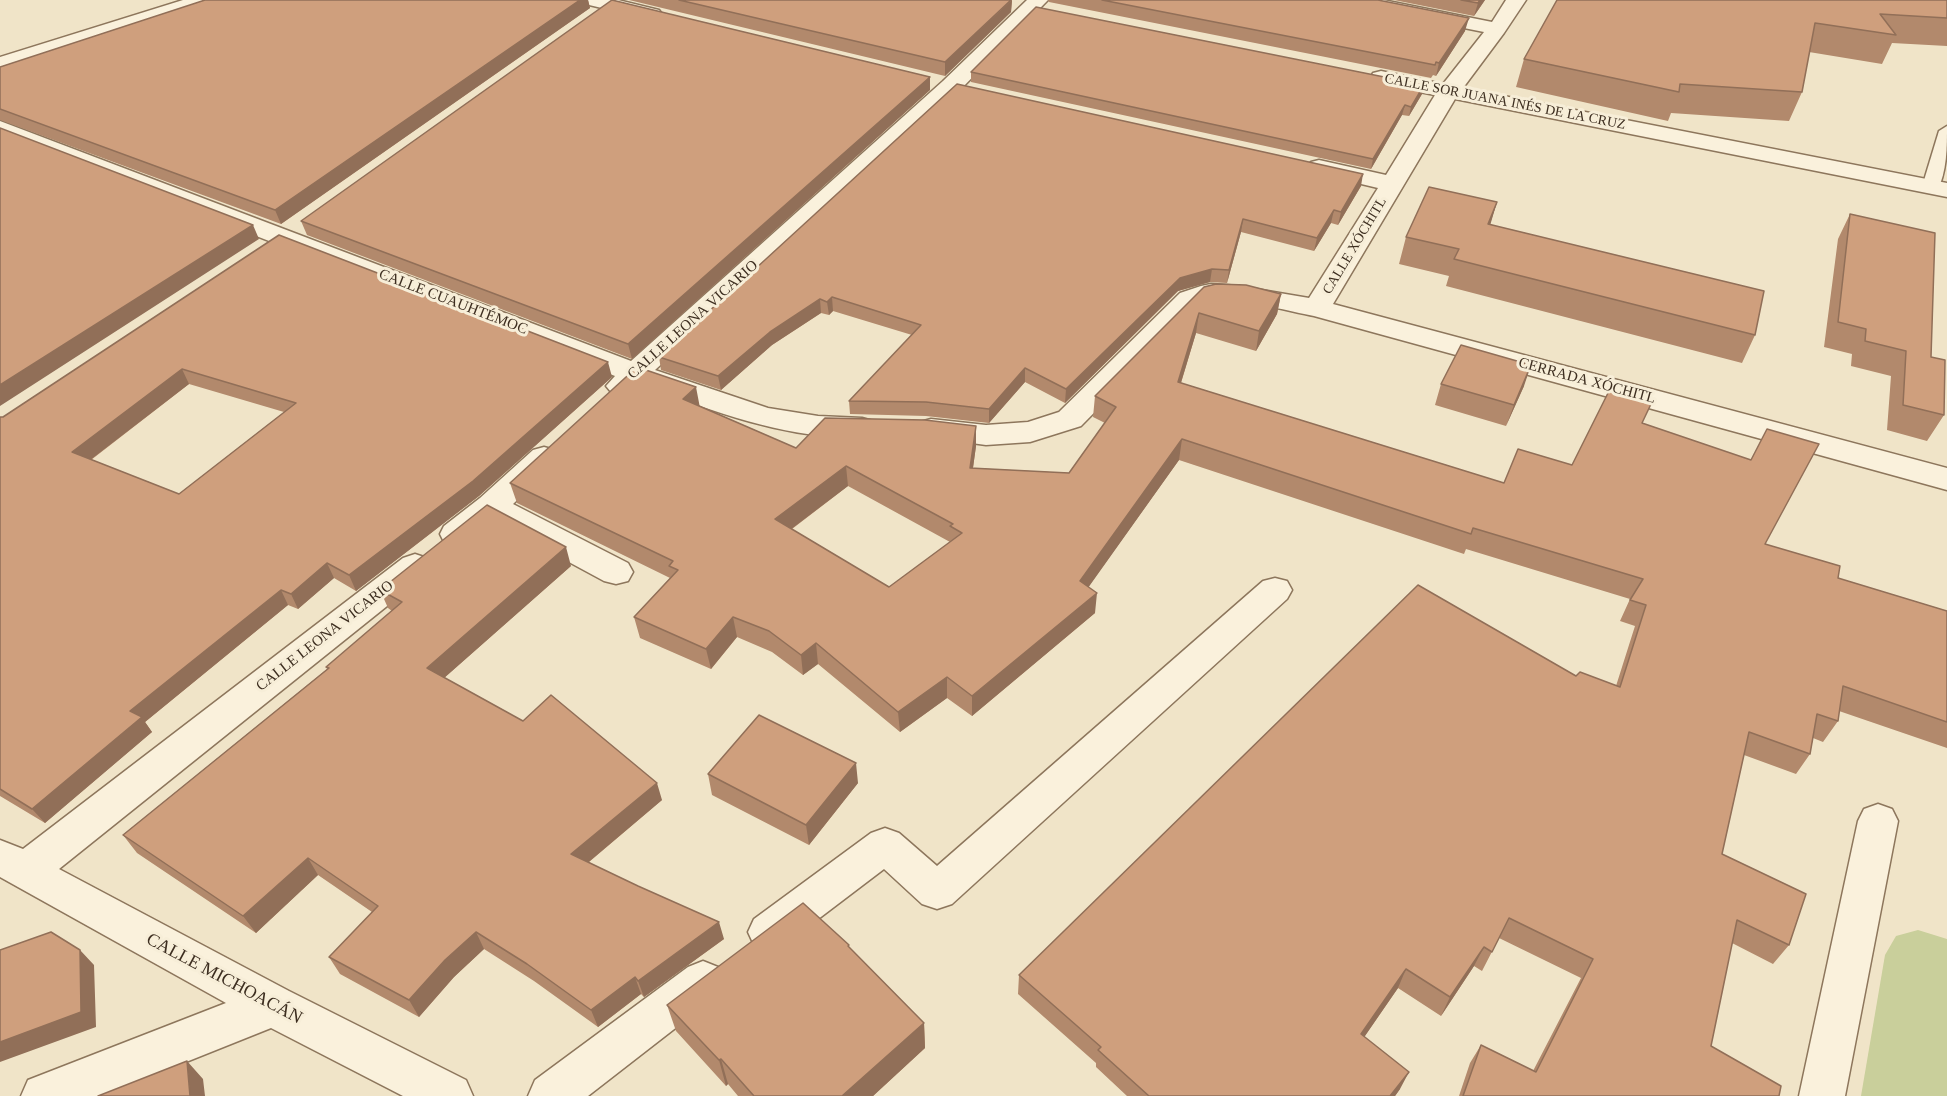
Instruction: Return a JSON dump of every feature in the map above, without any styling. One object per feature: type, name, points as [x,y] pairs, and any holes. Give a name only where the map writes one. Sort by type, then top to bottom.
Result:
[{"type":"street","points":[[6,59],[204,0]]},
{"type":"street","points":[[1353,0],[1497,29]]},
{"type":"street","name":"CALLE XÓCHITL","points":[[1317,308],[1449,91],[1497,29],[1516,0]]},
{"type":"street","points":[[582,24],[606,1],[667,18]]},
{"type":"street","name":"CALLE LEONA VICARIO","points":[[601,404],[951,85],[1031,5]]},
{"type":"street","name":"CALLE SOR JUANA INÉS DE LA CRUZ","points":[[1356,73],[1939,188]]},
{"type":"street","name":"CALLE CUAUHTÉMOC","points":[[0,128],[295,229],[635,373],[764,417],[818,426],[898,428],[986,435],[1030,432],[1070,419],[1190,299]]},
{"type":"street","name":"CALLE XÓCHITL","points":[[1299,163],[1392,184]]},
{"type":"street","points":[[256,255],[295,229]]},
{"type":"street","name":"CERRADA XÓCHITL","points":[[1190,299],[1210,292],[1238,294],[1317,308],[1947,479]]},
{"type":"street","name":"CALLE LEONA VICARIO","points":[[13,864],[491,506],[567,436]]},
{"type":"street","points":[[491,506],[616,572]]},
{"type":"street","points":[[551,1096],[885,845],[937,891],[1275,590]]},
{"type":"street","points":[[1822,1096],[1878,821]]},
{"type":"street","name":"CALLE MICHOACÁN","points":[[13,864],[273,1006],[450,1096]]},
{"type":"street","points":[[44,1096],[273,1006]]},
{"type":"lane","points":[[1939,188],[1947,131]]},
{"type":"green space","points":[[1918,930],[1947,939],[1947,1096],[1861,1096],[1885,955],[1896,936]]},
{"type":"building","points":[[205,0],[580,0],[275,210],[0,109],[0,67]]},
{"type":"building","points":[[612,0],[930,77],[628,344],[301,221]]},
{"type":"building","points":[[679,0],[1011,0],[945,62]]},
{"type":"building","points":[[1102,0],[1378,0],[1469,18],[1439,63],[1436,62],[1435,65]]},
{"type":"building","points":[[1461,0],[1480,0],[1478,3]]},
{"type":"building","points":[[1557,0],[1947,0],[1947,18],[1880,14],[1896,35],[1815,23],[1802,92],[1680,84],[1679,92],[1524,59]]},
{"type":"building","points":[[1036,7],[1424,85],[1411,107],[1405,105],[1373,159],[971,72]]},
{"type":"building","points":[[957,84],[1363,174],[1341,212],[1334,210],[1317,238],[1243,219],[1229,270],[1212,269],[1180,278],[1066,389],[1025,368],[989,409],[926,402],[849,401],[921,325],[832,297],[827,302],[820,299],[770,332],[718,376],[659,357]]},
{"type":"building","points":[[0,128],[253,225],[0,385]]},
{"type":"building","points":[[1429,187],[1497,202],[1488,224],[1764,291],[1755,335],[1454,259],[1459,249],[1406,237]]},
{"type":"building","points":[[1850,214],[1935,233],[1931,357],[1945,360],[1944,415],[1903,405],[1906,351],[1865,341],[1866,329],[1838,322]]},
{"type":"building","points":[[279,235],[608,362],[473,481],[349,575],[327,563],[291,594],[281,590],[130,711],[142,717],[32,809],[0,789],[0,417]],"holes":[[[182,369],[296,403],[179,494],[72,452]]]},
{"type":"building","points":[[1216,284],[1246,285],[1281,294],[1259,331],[1199,313],[1178,382],[1504,483],[1518,449],[1572,465],[1609,391],[1651,404],[1642,423],[1751,460],[1767,429],[1819,444],[1765,544],[1840,566],[1838,578],[1947,611],[1947,722],[1843,686],[1838,721],[1817,714],[1810,754],[1749,732],[1722,854],[1806,894],[1789,945],[1737,920],[1711,1046],[1781,1086],[1779,1096],[1463,1096],[1481,1045],[1536,1072],[1593,959],[1509,918],[1492,952],[1484,947],[1450,997],[1406,969],[1361,1034],[1409,1072],[1390,1096],[1149,1096],[1098,1050],[1101,1047],[1019,975],[1418,585],[1576,676],[1580,672],[1620,687],[1646,605],[1630,600],[1643,579],[1473,528],[1471,534],[1182,439],[1080,581],[1097,593],[972,696],[947,677],[898,712],[816,643],[801,655],[769,631],[733,617],[706,649],[634,617],[678,570],[669,566],[673,561],[510,483],[637,367],[696,387],[683,399],[796,448],[825,418],[925,420],[976,426],[970,468],[1069,473],[1116,407],[1095,396],[1204,287]],"holes":[[[846,466],[953,524],[950,526],[962,533],[889,587],[775,519]]]},
{"type":"building","points":[[1461,345],[1531,365],[1514,405],[1441,384]]},
{"type":"building","points":[[487,505],[566,547],[427,668],[523,721],[551,695],[657,783],[571,854],[719,922],[638,981],[635,977],[591,1010],[527,964],[476,932],[445,960],[409,1000],[329,957],[378,906],[308,858],[243,916],[123,835],[329,668],[326,667],[402,602],[380,590]]},
{"type":"building","points":[[759,715],[856,763],[806,825],[708,774]]},
{"type":"building","points":[[803,903],[849,945],[924,1023],[842,1096],[754,1096],[667,1005]]},
{"type":"building","points":[[51,932],[80,950],[81,1012],[0,1042],[0,950]]},
{"type":"building","points":[[187,1061],[190,1096],[98,1096]]}]
